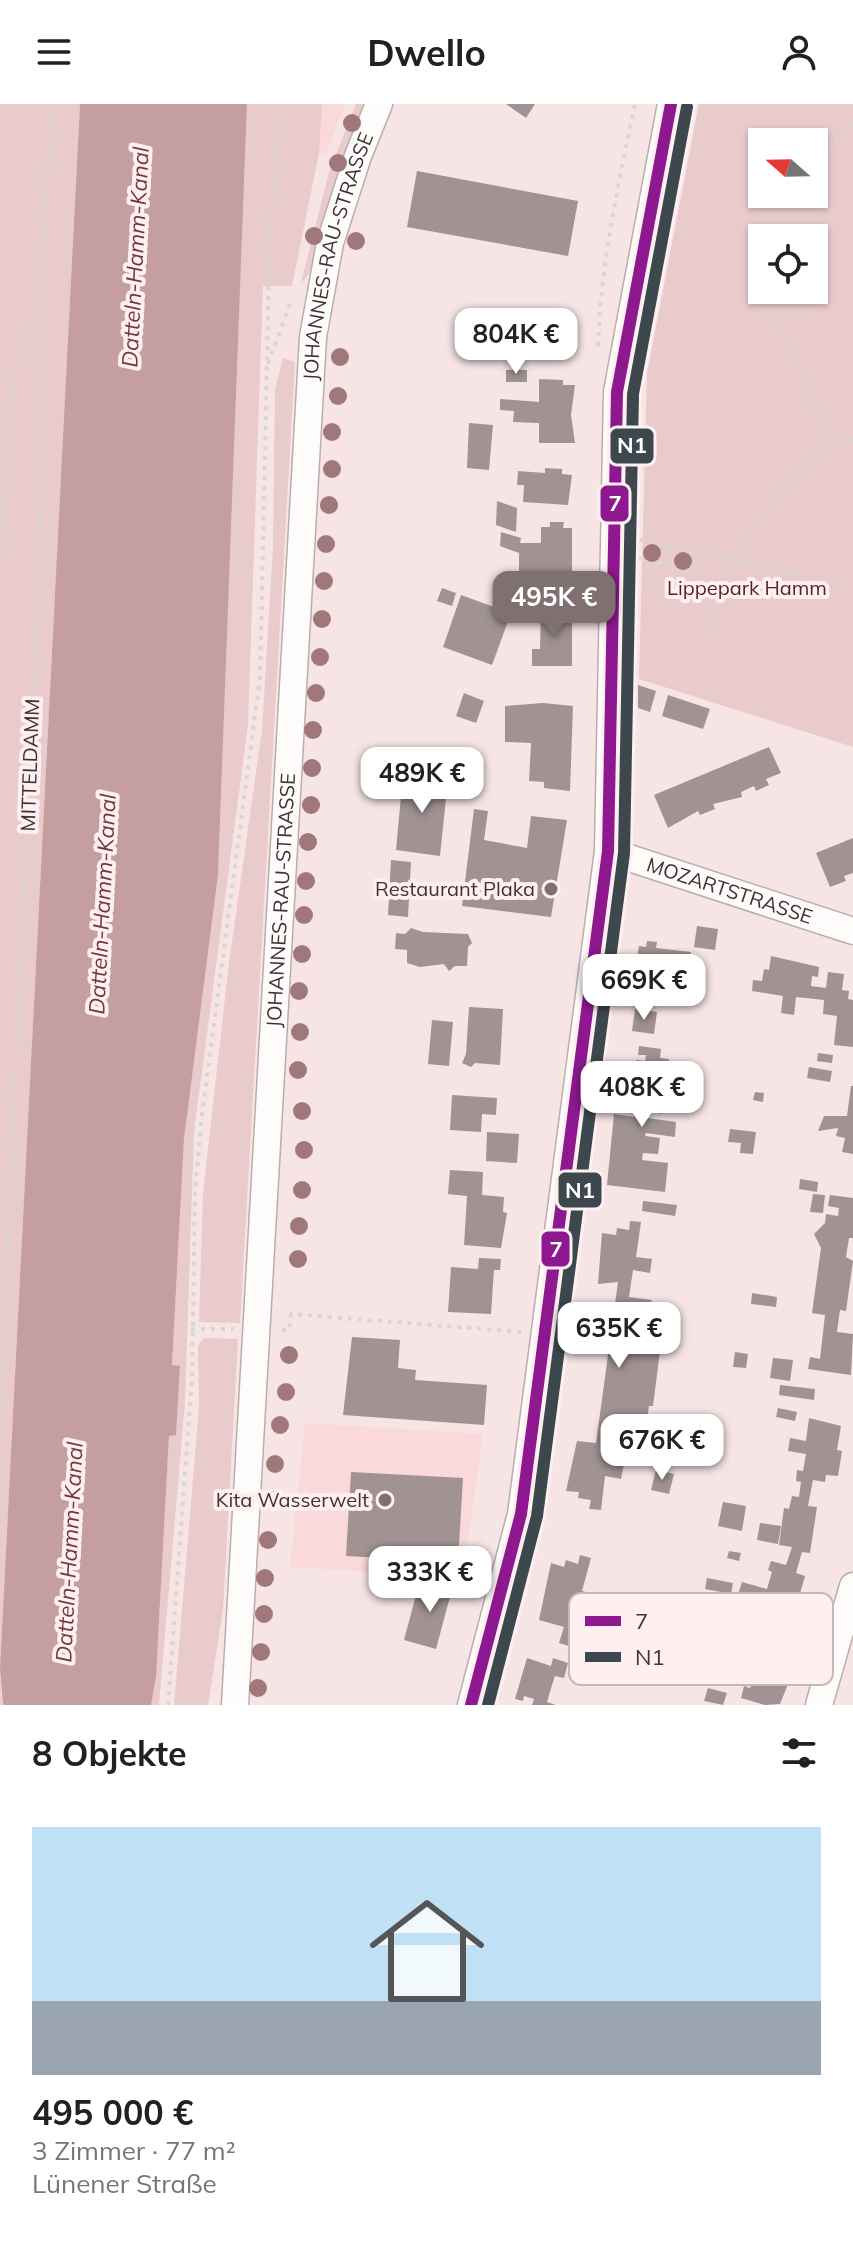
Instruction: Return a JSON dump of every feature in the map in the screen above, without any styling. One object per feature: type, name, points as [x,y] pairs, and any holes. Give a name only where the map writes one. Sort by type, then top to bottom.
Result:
[{"type":"street","name":"JOHANNES-RAU-STRASSE","points":[[235,1705],[313,337],[330,243],[379,104]]},
{"type":"street","points":[[471,1705],[521,1514],[532,1333],[608,851],[617,392],[671,104]]},
{"type":"street","name":"MOZARTSTRASSE","points":[[608,851],[853,931]]},
{"type":"street","points":[[833,1656],[853,1586]]},
{"type":"street","points":[[819,1705],[825,1685]]},
{"type":"path","name":"MITTELDAMM","points":[[0,1426],[43,454],[38,360],[52,104]]},
{"type":"path","points":[[168,1705],[192,1377],[191,1329],[202,1114],[260,678],[269,271],[277,104]]},
{"type":"path","points":[[598,347],[600,301],[612,215],[635,104]]},
{"type":"path","points":[[828,144],[853,126]]},
{"type":"path","points":[[771,304],[830,435],[853,442]]},
{"type":"path","points":[[0,558],[7,429],[17,357],[40,313]]},
{"type":"path","points":[[707,630],[713,631],[729,560],[830,435]]},
{"type":"path","points":[[614,543],[669,546],[853,589]]},
{"type":"path","points":[[614,543],[665,564],[694,571],[699,553]]},
{"type":"path","points":[[665,564],[669,546]]},
{"type":"path","points":[[191,1329],[289,1330],[291,1314],[532,1333]]},
{"type":"path","points":[[523,1316],[532,1333]]},
{"type":"path","points":[[519,1344],[532,1333]]},
{"type":"shaded area","points":[[322,104],[346,104],[325,155],[319,153]]},
{"type":"shaded area","name":"Kita Wasserwelt","points":[[305,1423],[483,1434],[463,1577],[290,1567]]},
{"type":"green space","points":[[0,104],[80,104],[0,1668]]},
{"type":"green space","points":[[247,104],[322,104],[319,153],[292,286],[263,286],[248,725],[194,1132],[185,1402],[159,1705],[151,1705],[156,1677],[169,1435],[176,1435],[180,1367],[172,1366],[184,1139],[218,875]]},
{"type":"green space","points":[[356,104],[364,104],[337,174],[310,273],[301,283],[329,172]]},
{"type":"green space","name":"Lippepark Hamm","points":[[699,104],[853,104],[853,747],[639,679],[647,373]]},
{"type":"green space","points":[[283,358],[295,362],[240,1323],[199,1322],[203,1193],[229,963],[262,730],[273,546],[275,389]]},
{"type":"green space","points":[[204,1338],[238,1339],[223,1610],[208,1705],[174,1705],[199,1408],[198,1346]]},
{"type":"water","name":"Datteln-Hamm-Kanal","points":[[80,104],[247,104],[218,875],[184,1139],[172,1365],[180,1366],[176,1435],[169,1436],[156,1677],[151,1705],[3,1705],[0,1668]]},
{"type":"building","points":[[506,104],[535,104],[526,118]]},
{"type":"building","points":[[417,171],[578,201],[568,256],[407,227]]},
{"type":"building","points":[[506,370],[527,370],[527,382],[506,382]]},
{"type":"building","points":[[539,379],[563,380],[563,385],[575,385],[571,415],[575,443],[539,443],[539,423],[513,422],[514,411],[500,410],[500,399],[539,402]]},
{"type":"building","points":[[469,423],[493,425],[489,470],[467,468]]},
{"type":"building","points":[[545,468],[562,469],[562,474],[572,475],[568,505],[523,502],[524,485],[517,485],[518,471],[545,473]]},
{"type":"building","points":[[497,501],[517,508],[516,532],[496,525]]},
{"type":"building","points":[[550,522],[564,522],[563,528],[572,528],[572,583],[519,583],[519,553],[500,546],[501,532],[521,538],[520,543],[541,543],[541,527],[550,527]]},
{"type":"building","points":[[442,588],[456,593],[452,606],[437,601]]},
{"type":"building","points":[[461,595],[511,613],[492,665],[443,647]]},
{"type":"building","points":[[541,608],[569,609],[572,666],[532,666],[532,649],[540,649]]},
{"type":"building","points":[[638,685],[656,691],[650,712],[638,708]]},
{"type":"building","points":[[464,693],[484,701],[476,723],[456,716]]},
{"type":"building","points":[[668,695],[710,709],[703,729],[662,716]]},
{"type":"building","points":[[543,703],[573,706],[570,791],[544,788],[544,782],[529,781],[531,743],[505,742],[505,706]]},
{"type":"building","points":[[769,747],[781,773],[766,779],[769,785],[756,791],[754,786],[741,792],[742,797],[713,804],[715,809],[700,815],[698,811],[668,828],[654,795]]},
{"type":"building","points":[[403,775],[448,779],[440,856],[396,850]]},
{"type":"building","points":[[474,809],[488,811],[484,840],[527,848],[531,816],[567,820],[551,917],[462,906]]},
{"type":"building","points":[[853,838],[853,873],[844,876],[846,881],[830,887],[816,853]]},
{"type":"building","points":[[391,860],[411,862],[408,917],[388,915]]},
{"type":"building","points":[[697,926],[718,929],[715,950],[694,947]]},
{"type":"building","points":[[411,928],[423,932],[468,934],[472,943],[468,947],[467,966],[455,966],[449,971],[444,964],[420,967],[407,963],[407,950],[395,949],[396,933],[405,934]]},
{"type":"building","points":[[647,941],[657,942],[656,948],[691,952],[686,992],[650,988],[649,994],[639,992],[640,986],[632,985],[639,946],[646,947]]},
{"type":"building","points":[[771,956],[819,967],[818,977],[812,976],[811,986],[826,988],[828,972],[844,974],[842,990],[849,991],[848,999],[853,1000],[853,1047],[834,1045],[837,1016],[823,1014],[824,1000],[796,997],[794,1015],[781,1013],[783,996],[752,991],[753,980],[762,981],[764,969],[769,970]]},
{"type":"building","points":[[469,1007],[503,1009],[500,1065],[475,1063],[471,1067],[462,1063],[466,1054]]},
{"type":"building","points":[[635,1009],[657,1012],[654,1034],[632,1031]]},
{"type":"building","points":[[432,1020],[453,1022],[449,1066],[428,1064]]},
{"type":"building","points":[[639,1046],[661,1049],[660,1058],[669,1059],[661,1114],[648,1110],[647,1118],[676,1122],[675,1137],[646,1133],[645,1136],[660,1138],[658,1154],[643,1153],[642,1160],[668,1163],[665,1192],[607,1185],[614,1114],[634,1117],[635,1111],[629,1110],[636,1060],[645,1061],[646,1055],[638,1055]]},
{"type":"building","points":[[818,1053],[833,1055],[832,1063],[817,1061]]},
{"type":"building","points":[[809,1067],[832,1071],[830,1082],[807,1078]]},
{"type":"building","points":[[851,1086],[853,1154],[842,1152],[845,1138],[836,1136],[838,1128],[818,1131],[824,1116],[847,1116]]},
{"type":"building","points":[[755,1092],[764,1093],[763,1102],[753,1100]]},
{"type":"building","points":[[452,1095],[497,1098],[496,1115],[482,1114],[481,1132],[450,1130]]},
{"type":"building","points":[[730,1129],[756,1132],[753,1154],[740,1153],[741,1143],[728,1142]]},
{"type":"building","points":[[487,1132],[519,1134],[517,1163],[486,1161]]},
{"type":"building","points":[[450,1170],[483,1172],[482,1195],[504,1197],[503,1212],[507,1213],[501,1248],[464,1245],[467,1196],[448,1194]]},
{"type":"building","points":[[800,1179],[818,1182],[817,1192],[799,1189]]},
{"type":"building","points":[[813,1194],[825,1195],[823,1213],[810,1212]]},
{"type":"building","points":[[830,1195],[853,1198],[853,1238],[849,1238],[846,1257],[853,1261],[846,1311],[840,1310],[837,1332],[853,1334],[851,1375],[808,1369],[810,1357],[820,1359],[825,1315],[812,1313],[821,1248],[814,1234],[825,1223],[826,1214],[838,1216],[839,1208],[828,1206]]},
{"type":"building","points":[[643,1201],[677,1205],[675,1216],[642,1211]]},
{"type":"building","points":[[630,1221],[641,1222],[636,1257],[652,1259],[650,1273],[633,1270],[629,1297],[652,1300],[645,1313],[657,1315],[655,1335],[642,1334],[640,1348],[660,1351],[653,1406],[649,1406],[646,1426],[612,1422],[610,1436],[629,1439],[621,1479],[605,1476],[601,1510],[589,1509],[591,1500],[578,1498],[579,1492],[566,1491],[577,1441],[596,1443],[618,1282],[598,1284],[602,1233],[616,1235],[617,1228],[629,1230]]},
{"type":"building","points":[[479,1258],[501,1259],[500,1270],[494,1270],[491,1314],[448,1312],[451,1267],[478,1269]]},
{"type":"building","points":[[752,1293],[777,1297],[776,1307],[751,1304]]},
{"type":"building","points":[[352,1337],[400,1340],[398,1368],[416,1370],[415,1380],[487,1385],[484,1425],[343,1415]]},
{"type":"building","points":[[735,1352],[748,1354],[746,1368],[733,1367]]},
{"type":"building","points":[[773,1358],[793,1360],[790,1381],[770,1378]]},
{"type":"building","points":[[780,1385],[815,1389],[814,1400],[779,1395]]},
{"type":"building","points":[[778,1408],[797,1412],[795,1421],[776,1417]]},
{"type":"building","points":[[809,1418],[841,1426],[837,1450],[842,1451],[838,1476],[826,1475],[825,1482],[813,1480],[808,1506],[817,1507],[810,1553],[802,1552],[796,1573],[805,1576],[800,1593],[739,1593],[742,1582],[767,1589],[772,1572],[768,1570],[771,1561],[786,1565],[792,1547],[779,1545],[784,1508],[789,1509],[792,1496],[799,1497],[801,1482],[796,1481],[797,1470],[803,1471],[806,1454],[788,1451],[790,1438],[806,1441]]},
{"type":"building","points":[[656,1470],[674,1474],[669,1494],[651,1490]]},
{"type":"building","points":[[351,1472],[463,1478],[458,1562],[346,1556]]},
{"type":"building","points":[[723,1502],[746,1506],[742,1531],[718,1526]]},
{"type":"building","points":[[760,1523],[781,1526],[778,1544],[757,1540]]},
{"type":"building","points":[[729,1551],[741,1553],[739,1561],[727,1558]]},
{"type":"building","points":[[580,1555],[591,1558],[582,1591],[590,1593],[569,1593],[569,1646],[559,1643],[564,1627],[539,1620],[551,1563],[564,1567],[566,1560],[578,1564]]},
{"type":"building","points":[[433,1576],[454,1582],[436,1649],[404,1640],[416,1595],[427,1598]]},
{"type":"building","points":[[707,1578],[733,1583],[731,1593],[705,1589]]},
{"type":"building","points":[[527,1658],[551,1666],[553,1658],[568,1663],[564,1678],[555,1676],[547,1702],[556,1705],[532,1705],[534,1699],[524,1696],[523,1701],[515,1699]]},
{"type":"building","points":[[751,1685],[788,1685],[780,1704],[765,1705],[741,1698],[744,1686],[750,1688]]},
{"type":"building","points":[[708,1688],[727,1693],[723,1705],[704,1701]]},
{"type":"transit line","name":"7","points":[[471,1705],[521,1514],[608,851],[617,392],[671,104]]},
{"type":"transit line","name":"N1","points":[[488,1705],[537,1516],[624,853],[633,394],[687,107]]},
{"type":"place","name":"Restaurant Plaka","points":[[551,889]]},
{"type":"place","name":"Kita Wasserwelt","points":[[385,1500]]}]
